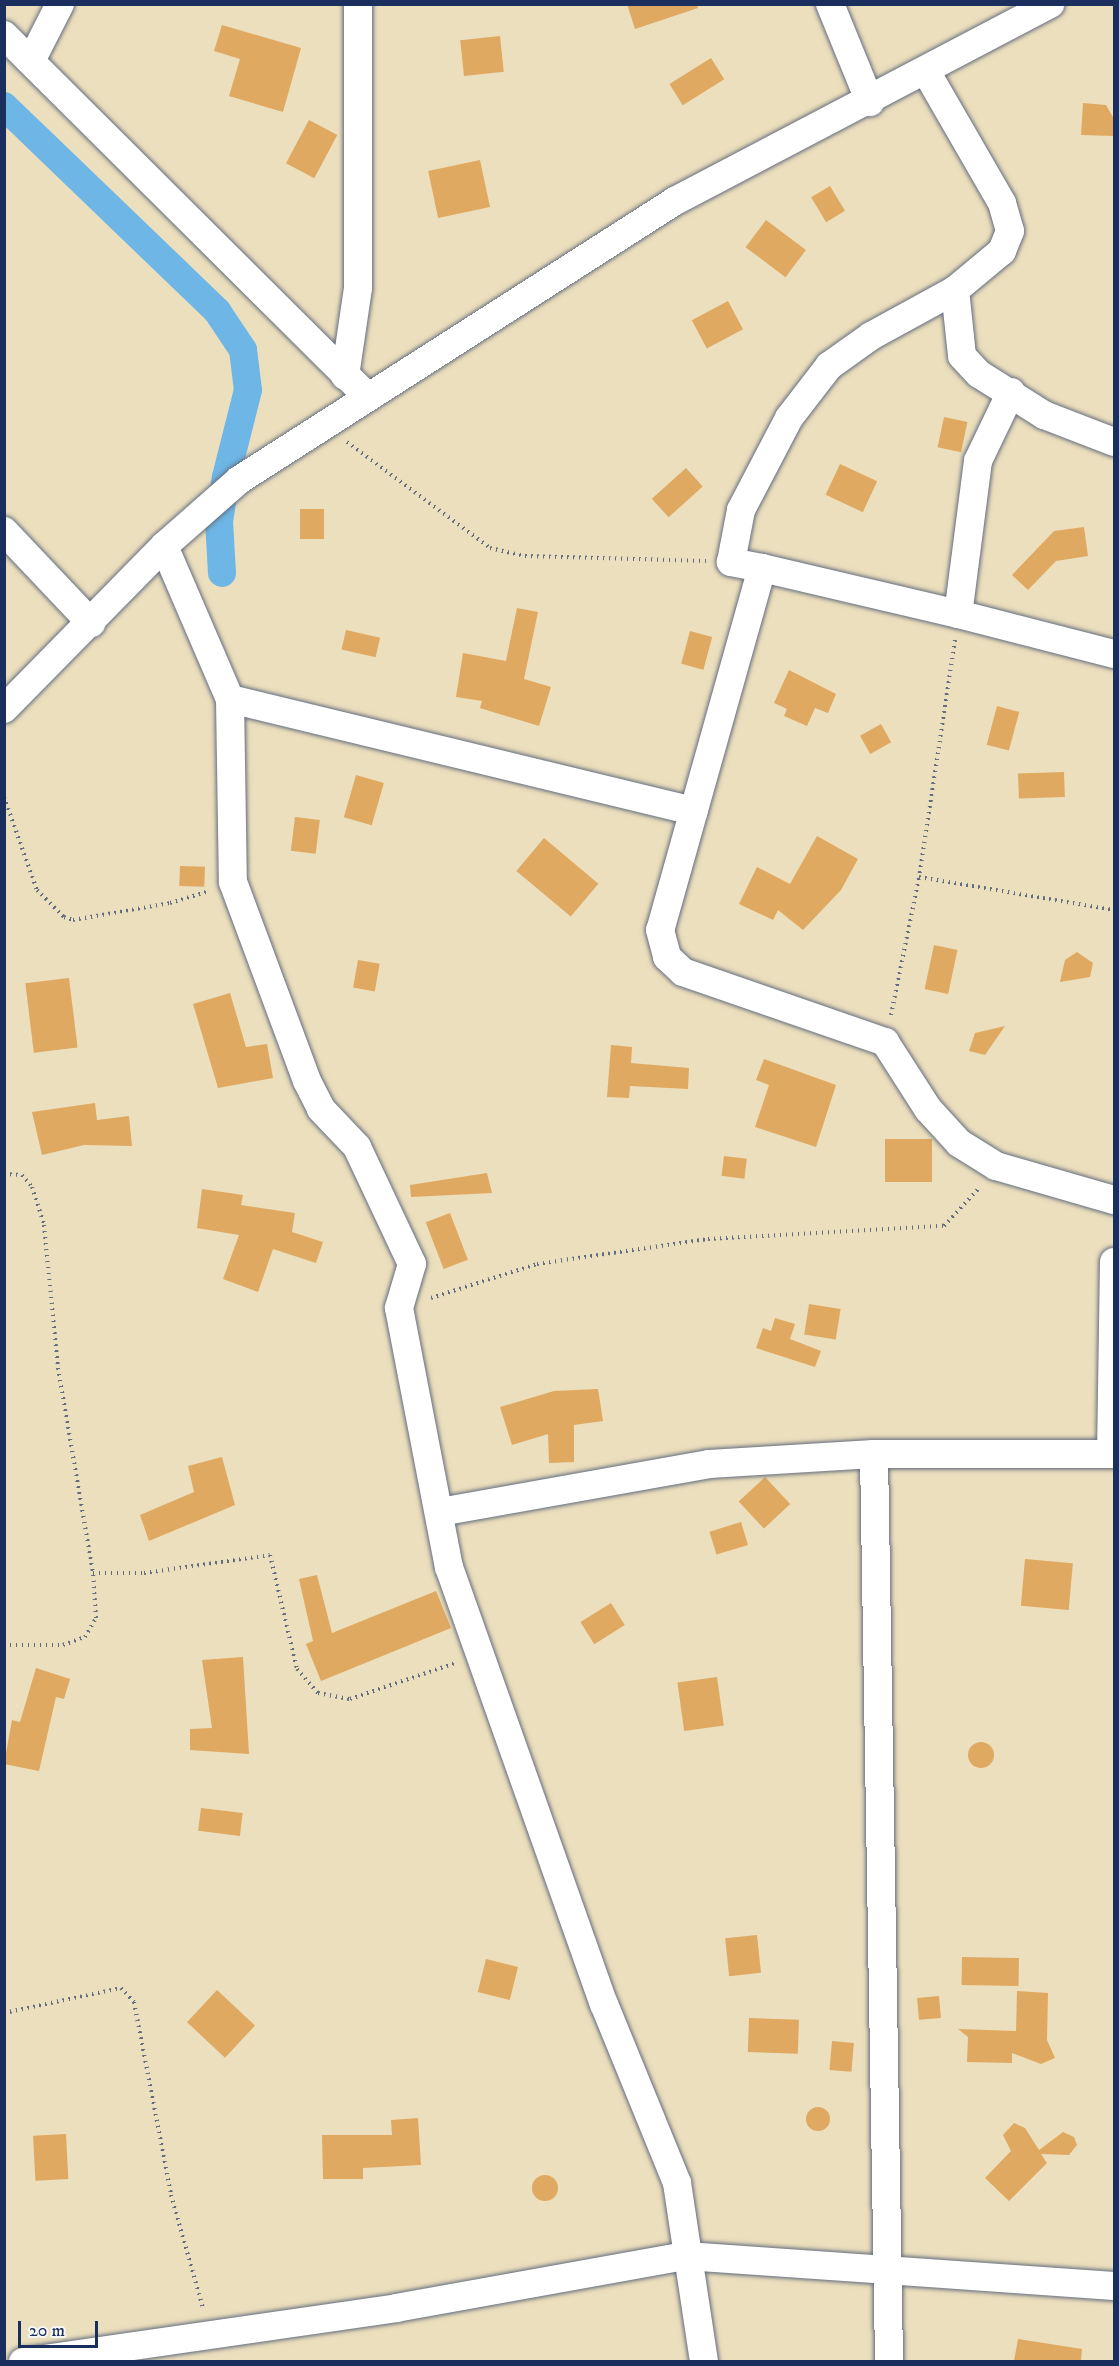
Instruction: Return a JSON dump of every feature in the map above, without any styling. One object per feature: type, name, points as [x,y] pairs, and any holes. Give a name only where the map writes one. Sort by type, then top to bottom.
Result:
[{"type":"street","points":[[31,61],[60,4]]},
{"type":"street","points":[[345,375],[358,288],[358,4]]},
{"type":"street","points":[[830,4],[870,102]]},
{"type":"street","points":[[4,709],[91,623],[164,546],[212,501],[239,480],[366,395],[675,201],[927,73],[1050,4]]},
{"type":"street","points":[[4,34],[366,395]]},
{"type":"street","points":[[927,73],[1002,203],[1010,231],[1002,251],[955,290],[871,336],[829,366],[759,468],[741,510],[731,562],[958,614],[1114,654]]},
{"type":"street","points":[[955,290],[962,356],[979,374],[1011,392],[1044,415],[1114,442]]},
{"type":"street","points":[[958,614],[978,461],[1011,392]]},
{"type":"street","points":[[4,531],[91,623]]},
{"type":"street","points":[[164,546],[230,699],[233,882],[307,1082],[321,1109],[357,1148],[412,1264],[399,1308],[449,1567],[482,1654],[604,2004],[677,2183],[686,2256],[704,2361]]},
{"type":"street","points":[[762,568],[660,930],[667,957],[704,981],[885,1042],[928,1109],[959,1143],[996,1166],[1114,1200]]},
{"type":"street","points":[[230,699],[694,811]]},
{"type":"street","points":[[440,1512],[667,1467],[874,1454],[1113,1454],[1114,1262]]},
{"type":"street","points":[[874,1454],[889,2361]]},
{"type":"street","points":[[23,2361],[396,2308],[686,2256],[888,2272],[1114,2286]]},
{"type":"path","points":[[324,425],[490,548],[525,556],[731,562]]},
{"type":"path","points":[[885,1042],[919,877],[958,614]]},
{"type":"path","points":[[4,797],[37,890],[64,917],[73,920],[170,903],[233,882]]},
{"type":"path","points":[[919,877],[1114,910]]},
{"type":"path","points":[[399,1308],[537,1264],[708,1239],[944,1226],[957,1217],[996,1166]]},
{"type":"path","points":[[4,1174],[22,1175],[32,1187],[45,1225],[58,1368],[93,1574],[96,1618],[85,1637],[63,1645],[4,1645]]},
{"type":"path","points":[[93,1574],[144,1573],[270,1555],[297,1669],[318,1693],[350,1699],[482,1654]]},
{"type":"path","points":[[4,2013],[121,1988],[134,2002],[171,2195],[211,2334]]},
{"type":"building","points":[[627,4],[697,4],[698,8],[635,29]]},
{"type":"building","points":[[222,25],[301,48],[283,112],[229,96],[240,59],[214,51]]},
{"type":"building","points":[[500,36],[504,72],[464,76],[460,40]]},
{"type":"building","points":[[711,58],[724,79],[683,105],[669,84]]},
{"type":"building","points":[[1083,103],[1106,105],[1114,119],[1114,136],[1081,135]]},
{"type":"building","points":[[309,120],[337,135],[314,178],[286,163]]},
{"type":"building","points":[[480,160],[490,207],[438,218],[428,171]]},
{"type":"building","points":[[830,186],[845,211],[826,222],[811,197]]},
{"type":"building","points":[[766,220],[806,250],[785,277],[746,247]]},
{"type":"building","points":[[728,301],[743,329],[707,349],[692,320]]},
{"type":"building","points":[[944,417],[967,422],[961,452],[938,447]]},
{"type":"building","points":[[840,464],[877,481],[863,512],[826,495]]},
{"type":"building","points":[[686,468],[703,487],[669,517],[652,499]]},
{"type":"building","points":[[300,509],[324,509],[324,539],[300,539]]},
{"type":"building","points":[[1084,527],[1088,556],[1056,561],[1028,590],[1012,575],[1054,531]]},
{"type":"building","points":[[517,608],[538,612],[524,679],[551,687],[539,726],[480,708],[482,701],[456,697],[463,653],[506,661]]},
{"type":"building","points":[[346,630],[380,638],[376,657],[342,649]]},
{"type":"building","points":[[690,631],[712,637],[703,670],[681,664]]},
{"type":"building","points":[[789,670],[836,694],[828,713],[815,708],[807,726],[784,716],[787,709],[774,703]]},
{"type":"building","points":[[997,706],[1019,712],[1009,751],[987,745]]},
{"type":"building","points":[[881,724],[891,742],[870,754],[860,736]]},
{"type":"building","points":[[1064,772],[1065,797],[1019,799],[1018,774]]},
{"type":"building","points":[[356,775],[384,783],[372,825],[344,817]]},
{"type":"building","points":[[295,817],[320,820],[316,854],[291,851]]},
{"type":"building","points":[[817,836],[858,859],[841,890],[803,930],[778,910],[773,920],[739,904],[757,867],[790,884]]},
{"type":"building","points":[[544,838],[598,884],[571,917],[516,871]]},
{"type":"building","points":[[180,866],[205,867],[204,887],[179,886]]},
{"type":"building","points":[[934,945],[957,950],[948,994],[925,989]]},
{"type":"building","points":[[1077,952],[1093,963],[1090,977],[1060,982],[1065,960]]},
{"type":"building","points":[[358,960],[380,964],[375,991],[353,988]]},
{"type":"building","points":[[69,978],[78,1047],[34,1053],[25,983]]},
{"type":"building","points":[[230,993],[246,1047],[267,1044],[273,1078],[218,1088],[193,1004]]},
{"type":"building","points":[[1005,1026],[985,1055],[969,1051],[975,1033]]},
{"type":"building","points":[[611,1045],[632,1047],[631,1063],[689,1068],[688,1089],[630,1086],[629,1098],[607,1097]]},
{"type":"building","points":[[764,1059],[836,1085],[816,1147],[755,1127],[769,1085],[756,1080]]},
{"type":"building","points":[[95,1103],[97,1120],[129,1116],[132,1146],[84,1145],[42,1155],[32,1112]]},
{"type":"building","points":[[885,1139],[932,1139],[932,1182],[885,1182]]},
{"type":"building","points":[[724,1156],[747,1159],[744,1179],[722,1176]]},
{"type":"building","points":[[487,1173],[492,1193],[411,1197],[410,1185]]},
{"type":"building","points":[[202,1189],[243,1195],[241,1205],[295,1213],[292,1232],[323,1242],[316,1263],[273,1249],[258,1292],[223,1279],[239,1235],[197,1228]]},
{"type":"building","points":[[450,1213],[468,1260],[444,1269],[426,1222]]},
{"type":"building","points":[[809,1304],[841,1309],[836,1340],[804,1335]]},
{"type":"building","points":[[775,1318],[795,1324],[790,1339],[821,1351],[815,1367],[756,1348],[763,1328],[771,1331]]},
{"type":"building","points":[[598,1389],[603,1421],[574,1425],[574,1462],[549,1463],[548,1434],[512,1445],[500,1407],[554,1391]]},
{"type":"building","points":[[222,1457],[235,1505],[149,1541],[140,1515],[194,1492],[188,1466]]},
{"type":"building","points":[[765,1477],[790,1504],[764,1529],[739,1502]]},
{"type":"building","points":[[741,1522],[748,1545],[716,1555],[709,1532]]},
{"type":"building","points":[[1025,1559],[1073,1563],[1069,1610],[1021,1606]]},
{"type":"building","points":[[317,1575],[332,1633],[436,1591],[451,1628],[321,1681],[306,1644],[313,1641],[299,1579]]},
{"type":"building","points":[[611,1603],[625,1625],[594,1644],[580,1622]]},
{"type":"building","points":[[243,1657],[249,1754],[190,1750],[190,1729],[212,1728],[202,1660]]},
{"type":"building","points":[[36,1668],[70,1679],[64,1699],[56,1697],[39,1771],[4,1764],[12,1720],[20,1722]]},
{"type":"building","points":[[717,1677],[724,1726],[684,1731],[677,1683]]},
{"type":"building","points":[[981,1742],[990,1746],[994,1755],[990,1764],[981,1768],[972,1764],[968,1755],[972,1746]]},
{"type":"building","points":[[201,1808],[243,1813],[240,1836],[198,1831]]},
{"type":"building","points":[[757,1935],[761,1973],[729,1976],[725,1938]]},
{"type":"building","points":[[962,1957],[1019,1958],[1019,1986],[962,1985]]},
{"type":"building","points":[[486,1959],[518,1967],[510,2000],[478,1992]]},
{"type":"building","points":[[217,1990],[255,2025],[225,2058],[187,2022]]},
{"type":"building","points":[[1017,1991],[1048,1993],[1047,2040],[1055,2058],[1041,2064],[1012,2053],[1012,2063],[967,2062],[968,2037],[958,2029],[1016,2031]]},
{"type":"building","points":[[939,1996],[941,2018],[919,2020],[917,1998]]},
{"type":"building","points":[[749,2018],[799,2020],[798,2054],[748,2052]]},
{"type":"building","points":[[832,2041],[854,2043],[851,2072],[829,2070]]},
{"type":"building","points":[[818,2107],[826,2111],[830,2119],[826,2127],[818,2131],[810,2127],[806,2119],[810,2111]]},
{"type":"building","points":[[418,2118],[421,2165],[363,2168],[363,2179],[323,2179],[322,2135],[392,2135],[391,2120]]},
{"type":"building","points":[[1014,2123],[1025,2128],[1039,2150],[1063,2132],[1074,2137],[1077,2145],[1069,2155],[1041,2154],[1047,2163],[1009,2201],[985,2178],[1011,2151],[1003,2135]]},
{"type":"building","points":[[66,2134],[68,2179],[35,2181],[33,2136]]},
{"type":"building","points":[[545,2175],[554,2179],[558,2188],[554,2197],[545,2201],[536,2197],[532,2188],[536,2179]]},
{"type":"building","points":[[1018,2339],[1082,2349],[1081,2361],[1014,2361]]},
{"type":"waterway","points":[[4,106],[217,311],[243,350],[248,390],[226,477],[219,521],[222,573]]}]
